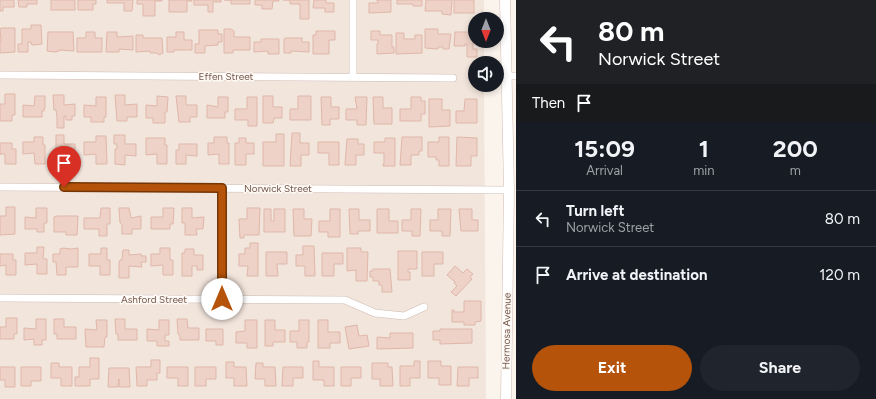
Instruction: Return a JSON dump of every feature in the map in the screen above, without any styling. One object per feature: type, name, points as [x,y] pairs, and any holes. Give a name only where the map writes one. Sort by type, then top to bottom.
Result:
[{"type":"street","points":[[353,0],[353,77]]},
{"type":"street","name":"Hermosa Avenue","points":[[505,0],[508,190],[506,399]]},
{"type":"street","name":"Effen Street","points":[[0,75],[453,78]]},
{"type":"street","points":[[505,76],[516,76]]},
{"type":"street","name":"Norwick Street","points":[[0,187],[508,190]]},
{"type":"street","points":[[222,188],[222,299]]},
{"type":"street","name":"Ashford Street","points":[[0,298],[345,300],[375,313],[404,316],[424,307]]},
{"type":"shaded area","points":[[0,0],[484,0],[484,12],[468,12],[468,48],[484,48],[484,56],[468,56],[468,92],[484,92],[486,399],[0,399]]},
{"type":"building","points":[[0,0],[14,0],[14,7],[3,7],[3,11],[0,11]]},
{"type":"building","points":[[18,0],[37,0],[37,4],[27,4],[27,7],[19,7]]},
{"type":"building","points":[[51,0],[75,0],[75,10],[51,10]]},
{"type":"building","points":[[78,0],[96,0],[96,4],[93,4],[93,10],[78,10]]},
{"type":"building","points":[[107,0],[133,0],[132,11],[124,11],[124,3],[107,3]]},
{"type":"building","points":[[137,0],[162,1],[155,1],[155,16],[143,16],[143,4],[137,4]]},
{"type":"building","points":[[169,0],[192,1],[187,1],[187,12],[169,12]]},
{"type":"building","points":[[194,0],[221,0],[221,2],[213,2],[213,12],[208,12],[208,5],[194,5]]},
{"type":"building","points":[[231,0],[250,0],[250,4],[231,4]]},
{"type":"building","points":[[255,0],[279,1],[273,1],[272,9],[262,9],[262,5],[255,5]]},
{"type":"building","points":[[290,0],[309,0],[309,19],[300,19],[300,4],[290,4]]},
{"type":"building","points":[[314,0],[326,0],[326,3],[334,3],[334,12],[325,12],[325,8],[313,8]]},
{"type":"building","points":[[378,0],[391,0],[391,12],[369,13],[369,3],[378,3]]},
{"type":"building","points":[[397,0],[422,0],[422,6],[413,6],[413,4],[397,4]]},
{"type":"building","points":[[426,0],[452,0],[451,15],[442,14],[442,11],[425,11]]},
{"type":"building","points":[[454,0],[474,0],[474,12],[454,13]]},
{"type":"building","points":[[31,25],[41,25],[42,44],[33,45],[31,42],[28,42],[28,52],[18,52],[18,44],[22,44],[22,29],[31,29]]},
{"type":"building","points":[[1,28],[15,28],[15,52],[0,53]]},
{"type":"building","points":[[224,29],[231,29],[234,31],[234,37],[250,37],[250,50],[233,50],[233,53],[224,53]]},
{"type":"building","points":[[425,29],[438,29],[438,34],[451,34],[449,49],[443,49],[443,47],[438,47],[438,49],[425,48]]},
{"type":"building","points":[[199,30],[218,30],[218,34],[222,34],[222,42],[218,42],[218,45],[205,46],[205,53],[195,53],[195,44],[199,44]]},
{"type":"building","points":[[316,31],[335,31],[335,40],[329,40],[329,54],[313,54],[313,35],[316,35]]},
{"type":"building","points":[[371,31],[380,31],[380,35],[392,35],[392,47],[394,47],[394,53],[377,54],[378,40],[371,40]]},
{"type":"building","points":[[48,32],[73,32],[74,51],[47,51]]},
{"type":"building","points":[[86,32],[95,32],[95,38],[102,38],[102,52],[77,52],[77,38],[86,38]]},
{"type":"building","points":[[107,32],[117,32],[117,37],[133,36],[133,50],[119,49],[119,52],[106,52]]},
{"type":"building","points":[[176,32],[184,32],[184,40],[192,40],[192,50],[174,50],[174,52],[167,52],[167,37],[176,37]]},
{"type":"building","points":[[455,32],[468,32],[468,48],[477,49],[477,56],[467,57],[467,44],[465,44],[465,46],[454,46]]},
{"type":"building","points":[[396,33],[404,33],[404,39],[415,39],[415,35],[422,35],[422,53],[396,54]]},
{"type":"building","points":[[136,35],[143,35],[143,38],[162,38],[163,53],[159,55],[157,53],[150,53],[150,51],[136,52]]},
{"type":"building","points":[[302,38],[302,42],[309,42],[309,52],[291,51],[291,53],[284,53],[284,39]]},
{"type":"building","points":[[261,39],[279,39],[279,54],[268,54],[268,51],[254,52],[254,42],[261,42]]},
{"type":"building","points":[[5,94],[15,94],[15,115],[12,115],[12,121],[0,121],[0,104],[5,104]]},
{"type":"building","points":[[53,95],[64,95],[64,105],[75,104],[75,116],[72,116],[72,120],[66,120],[66,116],[64,116],[64,128],[57,128],[57,116],[56,110],[54,110]]},
{"type":"building","points":[[115,95],[125,95],[125,105],[137,104],[137,117],[127,117],[127,121],[117,121]]},
{"type":"building","points":[[35,96],[45,96],[45,107],[44,111],[42,111],[42,117],[23,117],[23,105],[34,106]]},
{"type":"building","points":[[157,96],[168,97],[167,112],[165,112],[165,123],[153,123],[153,118],[146,118],[146,105],[157,106]]},
{"type":"building","points":[[176,96],[186,96],[186,105],[197,105],[197,117],[190,117],[190,122],[179,122]]},
{"type":"building","points":[[263,96],[273,96],[273,107],[282,107],[282,118],[274,118],[273,123],[263,123]]},
{"type":"building","points":[[298,96],[311,96],[311,120],[290,120],[290,109],[298,109]]},
{"type":"building","points":[[96,97],[106,97],[106,117],[104,117],[104,122],[91,122],[91,117],[84,117],[84,105],[96,106]]},
{"type":"building","points":[[218,97],[228,97],[228,112],[225,112],[225,118],[207,118],[207,105],[218,107]]},
{"type":"building","points":[[247,97],[257,97],[257,126],[248,126],[248,120],[235,120],[235,109],[247,109]]},
{"type":"building","points":[[321,97],[331,97],[331,107],[339,107],[339,119],[330,119],[330,125],[322,125]]},
{"type":"building","points":[[355,97],[367,97],[366,125],[357,125],[357,120],[346,120],[346,109],[357,109]]},
{"type":"building","points":[[373,97],[383,97],[383,108],[392,108],[392,124],[374,124]]},
{"type":"building","points":[[411,97],[421,97],[421,101],[425,101],[425,114],[421,114],[421,121],[400,121],[400,109],[411,109]]},
{"type":"building","points":[[429,99],[442,99],[442,110],[450,110],[450,126],[429,127]]},
{"type":"building","points":[[465,99],[477,99],[477,123],[456,123],[456,111],[464,111]]},
{"type":"building","points":[[292,133],[300,133],[300,143],[309,143],[309,155],[301,155],[301,166],[290,166]]},
{"type":"building","points":[[276,134],[284,134],[284,166],[263,166],[263,142],[276,142]]},
{"type":"building","points":[[56,135],[64,135],[64,144],[75,144],[75,156],[63,155],[63,164],[53,164],[54,149],[56,149]]},
{"type":"building","points":[[114,135],[125,135],[125,144],[136,144],[136,156],[125,155],[125,165],[115,164],[115,149],[117,149],[117,144],[114,144]]},
{"type":"building","points":[[96,136],[106,136],[107,164],[96,164],[96,154],[84,155],[84,142],[96,142]]},
{"type":"building","points":[[34,137],[43,137],[43,145],[45,145],[45,164],[35,164],[34,153],[23,154],[23,142],[34,142]]},
{"type":"building","points":[[214,137],[227,137],[227,143],[229,143],[229,164],[219,164],[219,154],[208,155],[208,143],[214,143]]},
{"type":"building","points":[[402,137],[422,137],[422,151],[419,151],[419,155],[411,155],[411,165],[400,165]]},
{"type":"building","points":[[439,137],[449,137],[449,166],[439,166],[439,160],[436,160],[436,157],[428,157],[428,142],[439,142]]},
{"type":"building","points":[[457,137],[477,138],[477,156],[471,156],[471,166],[456,166]]},
{"type":"building","points":[[146,138],[165,138],[165,145],[167,145],[167,164],[157,164],[157,154],[146,155]]},
{"type":"building","points":[[239,138],[246,138],[246,143],[254,143],[254,154],[246,154],[246,165],[235,165],[235,143],[239,143]]},
{"type":"building","points":[[385,138],[395,138],[395,166],[383,166],[384,153],[374,153],[374,142],[385,142]]},
{"type":"building","points":[[347,139],[358,139],[358,144],[364,144],[364,155],[356,155],[356,165],[345,165]]},
{"type":"building","points":[[318,142],[339,142],[339,165],[329,165],[329,153],[318,153]]},
{"type":"building","points":[[0,143],[12,143],[12,149],[16,149],[16,164],[5,164],[5,154],[0,154]]},
{"type":"building","points":[[179,144],[197,144],[197,156],[186,155],[186,164],[176,164],[176,150],[179,150]]},
{"type":"building","points":[[6,207],[15,207],[15,234],[0,235],[0,216],[6,216]]},
{"type":"building","points":[[36,208],[47,208],[47,223],[44,223],[44,232],[37,232],[37,229],[25,229],[25,217],[36,218]]},
{"type":"building","points":[[101,208],[110,208],[110,224],[107,224],[107,236],[99,236],[99,229],[84,229],[84,218],[100,218]]},
{"type":"building","points":[[119,208],[129,208],[131,218],[141,216],[141,229],[132,229],[132,234],[122,234]]},
{"type":"building","points":[[163,208],[174,208],[173,224],[170,224],[170,229],[151,229],[151,217],[163,217]]},
{"type":"building","points":[[182,208],[192,208],[192,218],[204,217],[203,229],[196,229],[197,235],[185,235],[185,223],[182,223]]},
{"type":"building","points":[[247,208],[260,208],[259,235],[244,235],[244,238],[240,238],[239,219],[247,219]]},
{"type":"building","points":[[264,209],[271,209],[271,221],[274,221],[274,209],[285,209],[285,232],[264,232]]},
{"type":"building","points":[[293,209],[304,209],[304,219],[312,219],[311,236],[294,236]]},
{"type":"building","points":[[330,209],[340,209],[340,237],[328,237],[328,232],[319,232],[319,221],[330,221]]},
{"type":"building","points":[[349,209],[359,209],[359,220],[370,220],[370,231],[358,231],[358,234],[350,234]]},
{"type":"building","points":[[377,209],[389,209],[389,221],[398,221],[398,233],[377,233]]},
{"type":"building","points":[[411,209],[421,209],[420,236],[412,236],[412,231],[402,231],[402,220],[411,220]]},
{"type":"building","points":[[438,209],[451,209],[450,236],[442,236],[442,231],[430,231],[430,220],[438,220]]},
{"type":"building","points":[[459,209],[472,209],[472,220],[478,220],[478,231],[461,231]]},
{"type":"building","points":[[78,216],[77,235],[66,235],[66,232],[54,232],[54,217]]},
{"type":"building","points":[[250,243],[258,243],[258,276],[247,276],[248,266],[239,266],[239,254],[245,254],[245,248],[250,248]]},
{"type":"building","points":[[303,246],[314,246],[315,276],[305,276],[305,266],[296,266],[296,255],[303,255]]},
{"type":"building","points":[[37,247],[44,247],[43,259],[47,259],[47,274],[37,274],[37,264],[25,265],[25,253],[37,253]]},
{"type":"building","points":[[78,248],[78,267],[66,267],[66,275],[57,275],[56,262],[53,262],[53,254],[60,254],[60,249]]},
{"type":"building","points":[[101,248],[107,248],[107,260],[110,260],[110,275],[100,275],[100,266],[89,266],[89,254],[101,254]]},
{"type":"building","points":[[160,248],[170,248],[170,260],[173,260],[173,275],[163,275],[163,265],[151,266],[151,254],[160,254]]},
{"type":"building","points":[[347,248],[361,248],[361,252],[368,252],[367,281],[356,281],[356,270],[347,271]]},
{"type":"building","points":[[185,249],[194,249],[194,255],[203,255],[203,270],[197,270],[197,266],[192,266],[192,276],[182,276],[182,253],[185,253]]},
{"type":"building","points":[[123,250],[129,250],[129,255],[141,254],[141,256],[146,256],[146,262],[141,262],[142,267],[129,266],[129,278],[119,278],[119,263],[120,260],[122,260]]},
{"type":"building","points":[[398,251],[417,251],[417,269],[408,269],[408,272],[410,272],[410,280],[398,280]]},
{"type":"building","points":[[266,252],[287,252],[287,264],[277,264],[278,276],[266,276]]},
{"type":"building","points":[[422,252],[443,252],[443,264],[434,264],[434,276],[422,276]]},
{"type":"building","points":[[322,253],[343,253],[343,264],[334,264],[334,276],[322,276]]},
{"type":"building","points":[[0,254],[13,254],[13,260],[16,260],[16,275],[6,275],[6,265],[0,266]]},
{"type":"building","points":[[455,266],[463,273],[467,269],[473,274],[470,277],[472,279],[456,296],[451,292],[457,286],[454,283],[455,282],[447,275]]},
{"type":"building","points":[[373,269],[390,269],[392,292],[382,292],[382,285],[379,285],[379,281],[373,281],[373,277],[370,277],[370,271],[373,271]]},
{"type":"building","points":[[464,301],[481,301],[481,321],[475,322],[475,325],[464,325],[464,322],[452,322],[452,310],[454,310],[454,312],[464,312]]},
{"type":"building","points":[[6,318],[17,318],[17,334],[14,334],[14,339],[0,339],[0,327],[6,327]]},
{"type":"building","points":[[36,319],[46,319],[46,340],[42,340],[42,345],[34,345],[34,339],[24,340],[24,328],[36,329]]},
{"type":"building","points":[[54,319],[64,319],[64,327],[76,327],[76,339],[57,339],[57,334],[54,334]]},
{"type":"building","points":[[115,319],[125,319],[125,329],[137,329],[137,340],[118,340]]},
{"type":"building","points":[[177,319],[187,319],[188,328],[199,328],[199,340],[180,340]]},
{"type":"building","points":[[96,320],[107,320],[107,337],[105,337],[104,347],[86,347],[85,329],[97,330]]},
{"type":"building","points":[[159,320],[169,320],[169,335],[165,335],[165,341],[169,341],[169,346],[157,346],[157,341],[147,341],[147,329],[159,330]]},
{"type":"building","points":[[245,320],[257,320],[257,348],[247,348],[247,343],[236,343],[236,332],[245,331]]},
{"type":"building","points":[[265,320],[275,320],[275,330],[285,330],[285,342],[273,342],[273,346],[265,346]]},
{"type":"building","points":[[299,320],[309,320],[309,342],[307,342],[307,348],[297,348],[297,342],[290,342],[290,331],[299,331]]},
{"type":"building","points":[[318,320],[328,320],[328,332],[340,332],[340,343],[330,343],[330,348],[318,348]]},
{"type":"building","points":[[357,325],[359,336],[367,335],[369,346],[349,349],[345,327]]},
{"type":"building","points":[[206,329],[223,329],[223,345],[216,345],[216,341],[206,341]]},
{"type":"building","points":[[440,329],[472,329],[472,343],[440,344],[440,340],[433,340],[433,331],[440,331]]},
{"type":"building","points":[[390,333],[413,333],[413,348],[377,349],[377,337],[390,338]]},
{"type":"building","points":[[90,358],[99,358],[99,379],[90,379],[90,386],[75,386],[75,377],[79,377],[79,367],[90,367]]},
{"type":"building","points":[[151,360],[160,360],[160,373],[157,373],[157,380],[147,380],[147,386],[137,386],[136,367],[151,367]]},
{"type":"building","points":[[313,361],[319,361],[319,367],[334,367],[334,386],[324,386],[324,380],[313,380]]},
{"type":"building","points":[[414,361],[420,361],[420,378],[410,378],[410,386],[400,386],[400,366],[414,366]]},
{"type":"building","points":[[428,361],[441,361],[441,366],[451,366],[451,385],[439,385],[439,378],[428,378]]},
{"type":"building","points":[[226,362],[234,362],[234,367],[246,367],[247,386],[234,386],[234,378],[226,378]]},
{"type":"building","points":[[51,363],[59,363],[59,367],[72,367],[72,386],[61,386],[61,378],[51,378]]},
{"type":"building","points":[[256,363],[263,363],[263,367],[275,367],[276,386],[265,386],[265,379],[255,379]]},
{"type":"building","points":[[372,363],[388,363],[388,367],[392,367],[393,386],[380,386],[380,379],[372,379]]},
{"type":"building","points":[[0,367],[15,367],[15,387],[5,387],[5,380],[0,380]]},
{"type":"building","points":[[21,367],[41,367],[41,381],[31,381],[31,386],[21,386]]},
{"type":"building","points":[[167,367],[188,367],[188,386],[178,386],[178,378],[167,378]]},
{"type":"building","points":[[195,367],[216,367],[216,379],[206,379],[206,386],[195,386]]},
{"type":"building","points":[[283,367],[303,367],[303,378],[293,378],[293,386],[282,386]]},
{"type":"building","points":[[341,367],[361,367],[361,378],[351,378],[351,386],[341,386]]},
{"type":"building","points":[[458,367],[478,367],[478,378],[469,378],[469,386],[457,386]]},
{"type":"building","points":[[109,368],[129,368],[130,387],[119,387],[119,379],[118,387],[108,387]]},
{"type":"route","points":[[64,187],[222,188],[222,299]]}]
